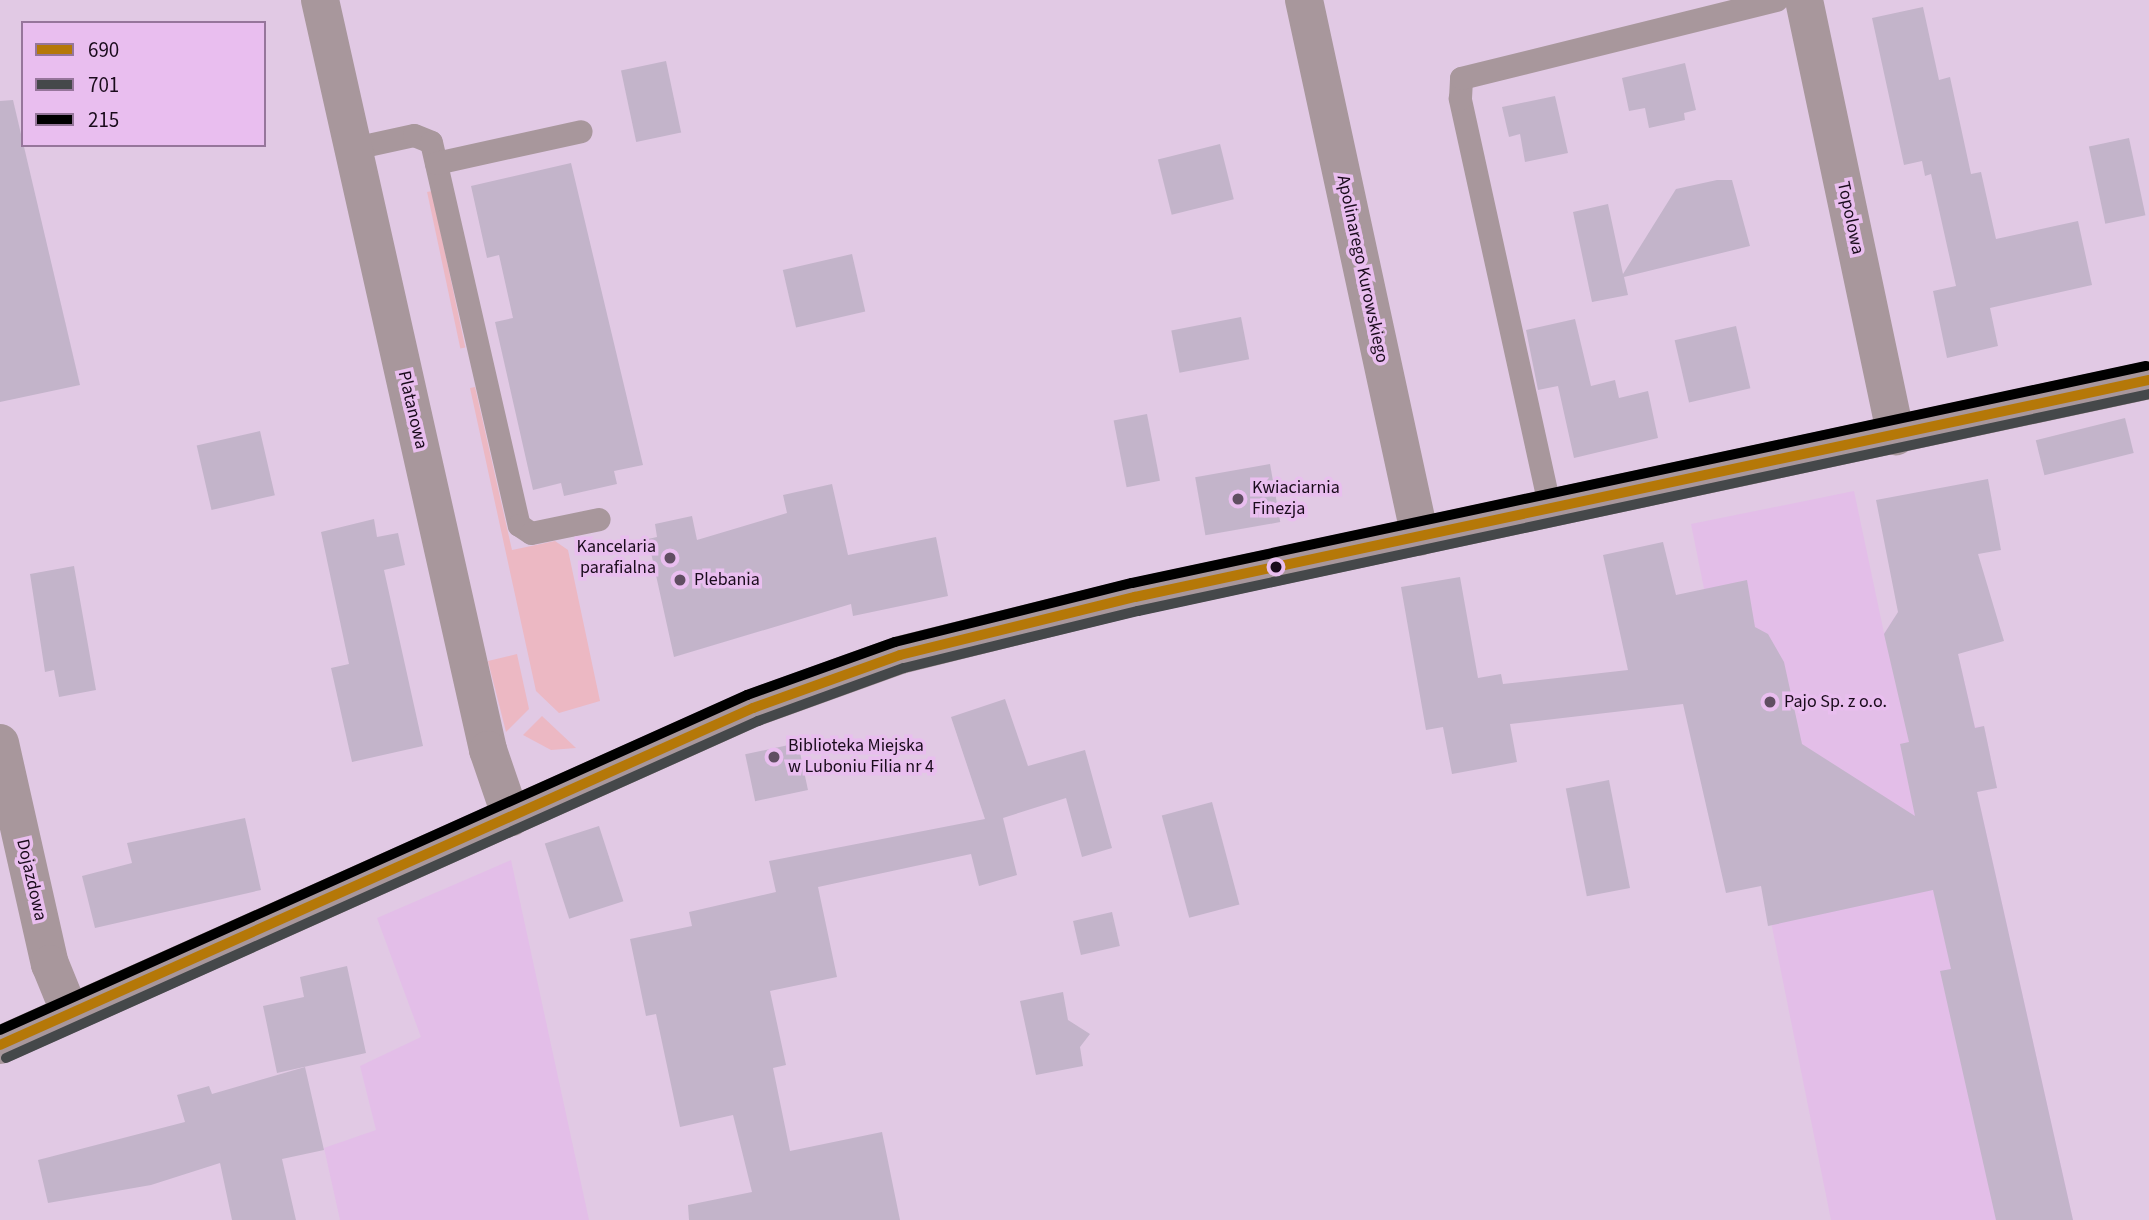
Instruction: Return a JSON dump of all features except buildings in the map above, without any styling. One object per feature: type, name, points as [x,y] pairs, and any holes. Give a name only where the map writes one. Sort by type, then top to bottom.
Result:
[{"type":"street","name":"Platanowa","points":[[320,0],[488,750],[511,817]]},
{"type":"street","name":"Apolinarego Kurowskiego","points":[[1304,0],[1420,537]]},
{"type":"street","name":"Topolowa","points":[[1804,0],[1896,436]]},
{"type":"street","points":[[0,1045],[753,708],[900,655],[1020,623],[2149,380]]},
{"type":"street","name":"Dojazdowa","points":[[0,743],[50,964],[70,1013]]},
{"type":"lane","points":[[1550,509],[1460,98],[1461,78],[1776,0]]},
{"type":"lane","points":[[436,163],[582,131]]},
{"type":"lane","points":[[354,148],[421,135],[431,142],[516,519],[531,533],[599,519]]},
{"type":"shaded area","points":[[432,191],[465,348],[460,349],[427,192]]},
{"type":"shaded area","points":[[475,387],[512,550],[555,541],[568,550],[600,701],[559,713],[536,691],[470,388]]},
{"type":"shaded area","name":"Pajo Sp. z o.o.","points":[[1854,491],[1884,633],[1894,618],[1947,607],[1975,727],[1984,726],[1997,788],[1977,792],[2073,1220],[1831,1220],[1691,524]]},
{"type":"shaded area","points":[[517,654],[529,709],[506,732],[488,661]]},
{"type":"shaded area","points":[[542,716],[576,748],[551,750],[523,735]]},
{"type":"shaded area","points":[[511,860],[589,1220],[340,1220],[324,1148],[376,1130],[360,1066],[421,1037],[377,918]]},
{"type":"transit line","name":"215","points":[[0,1030],[747,695],[895,642],[1132,583],[2146,366]]},
{"type":"transit line","name":"690","points":[[0,1045],[753,708],[900,655],[1135,597],[2149,380]]},
{"type":"transit line","name":"701","points":[[6,1058],[758,721],[904,668],[1138,611],[2149,394]]},
{"type":"place","name":"Kwiaciarnia Finezja","points":[[1238,499]]},
{"type":"place","name":"Kancelaria parafialna","points":[[670,558]]},
{"type":"place","name":"Plebania","points":[[680,580]]},
{"type":"place","name":"Pajo Sp. z o.o.","points":[[1770,702]]},
{"type":"place","name":"Biblioteka Miejska w Luboniu Filia nr 4","points":[[774,757]]}]
